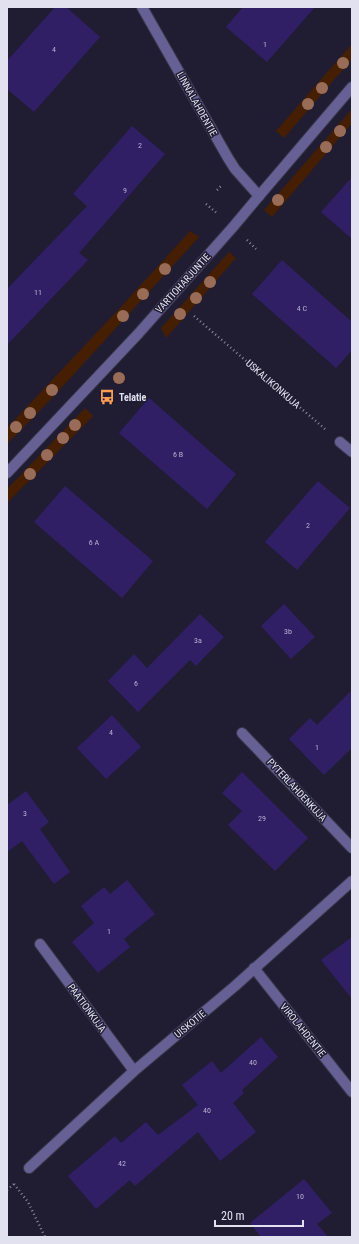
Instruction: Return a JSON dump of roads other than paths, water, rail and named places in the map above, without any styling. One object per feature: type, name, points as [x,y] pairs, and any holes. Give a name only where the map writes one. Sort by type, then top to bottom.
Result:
[{"type":"street","name":"LINNALAHDENTIE","points":[[142,7],[228,158],[235,169],[259,196]]},
{"type":"street","name":"VARTIOHARJUNTIE","points":[[7,473],[138,334],[233,227],[352,87]]},
{"type":"street","points":[[340,442],[352,452]]},
{"type":"street","name":"PYTERLAHDENKUJA","points":[[242,733],[352,848]]},
{"type":"street","name":"UISKOTIE","points":[[29,1168],[134,1071],[352,881]]},
{"type":"street","name":"PAATIONKUJA","points":[[40,944],[134,1071]]},
{"type":"street","name":"VIROLAHDENTIE","points":[[254,968],[352,1092]]},
{"type":"place","name":"Telatie","points":[[107,397]]}]
